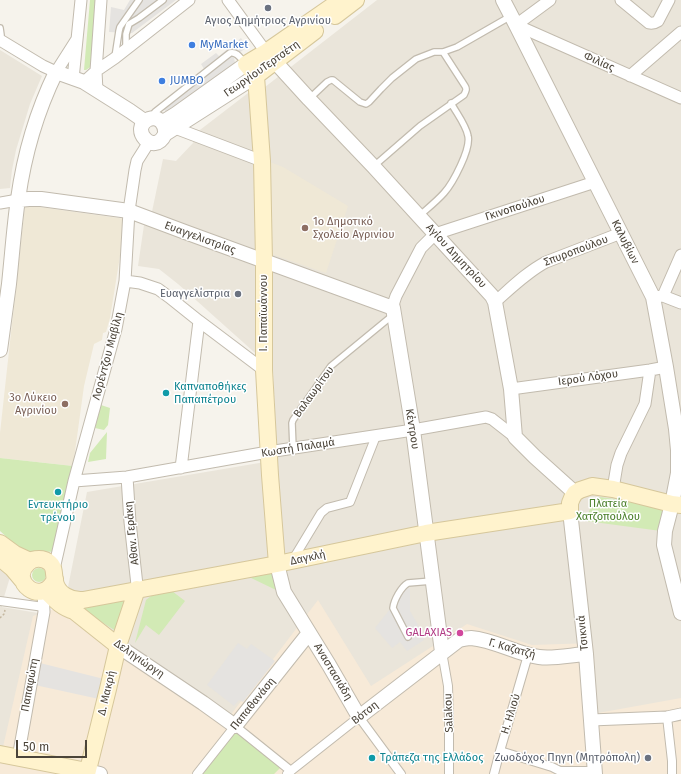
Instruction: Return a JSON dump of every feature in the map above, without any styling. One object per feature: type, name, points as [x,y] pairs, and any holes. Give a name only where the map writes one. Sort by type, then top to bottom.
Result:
[{"type":"main road","name":"ΓεωργίουΤερτσέτη","points":[[251,70],[341,0]]},
{"type":"main road","name":"ΓεωργίουΤερτσέτη","points":[[270,56],[356,0]]},
{"type":"main road","name":"Ι. Παπαϊωάννου","points":[[251,70],[262,161],[264,370],[268,452],[284,563]]},
{"type":"main road","points":[[575,493],[592,486],[613,489],[676,504]]},
{"type":"main road","name":"Τσικνιά","points":[[570,512],[570,503],[575,493]]},
{"type":"main road","name":"Δαγκλή","points":[[49,593],[56,585],[59,590],[79,605],[137,589],[284,563],[426,534],[570,512]]},
{"type":"main road","points":[[0,543],[15,554],[30,561]]},
{"type":"main road","points":[[0,558],[12,568],[30,590],[38,592],[49,593],[51,565],[43,559],[30,561],[23,570],[22,580]]},
{"type":"main road","name":"Δ. Μακρή","points":[[84,772],[108,689],[118,646],[137,589]]},
{"type":"main road","name":"Δεληγιώργη","points":[[49,593],[67,609],[79,605],[118,646]]},
{"type":"main road","points":[[0,754],[84,772]]},
{"type":"street","points":[[78,81],[77,39],[81,0]]},
{"type":"street","points":[[97,91],[96,71],[101,0]]},
{"type":"street","points":[[78,81],[115,58],[189,0]]},
{"type":"street","points":[[228,0],[270,56]]},
{"type":"street","name":"Καλυβίων","points":[[503,0],[621,233],[658,297],[657,311],[676,429],[680,466],[676,504],[665,531],[664,544],[681,613]]},
{"type":"street","points":[[514,20],[550,0]]},
{"type":"street","points":[[620,0],[652,24],[658,21],[669,0]]},
{"type":"street","name":"Φιλίας","points":[[514,20],[630,76],[681,98]]},
{"type":"street","points":[[630,76],[681,32]]},
{"type":"street","points":[[0,350],[4,287],[23,171],[43,103],[56,72],[77,39]]},
{"type":"street","points":[[0,40],[43,66],[97,91],[144,122]]},
{"type":"street","name":"Αγίου Δημητρίου","points":[[270,56],[492,296],[495,302],[511,389],[515,437]]},
{"type":"street","name":"ΓεωργίουΤερτσέτη","points":[[164,124],[251,70]]},
{"type":"street","points":[[164,124],[163,138],[157,143],[145,140],[141,134],[144,122],[152,118],[156,118],[164,124],[262,161]]},
{"type":"street","name":"Λορέντζου Μαβίλη","points":[[49,593],[74,480],[116,329],[125,281],[129,211],[135,170],[137,161],[149,142]]},
{"type":"street","name":"Γκινοπούλου","points":[[435,234],[595,182]]},
{"type":"street","name":"Ευαγγελιστρίας","points":[[0,203],[18,200],[41,199],[129,211],[264,261],[393,312]]},
{"type":"street","name":"Σπυροπούλου","points":[[495,302],[538,266],[621,233]]},
{"type":"street","name":"Κέντρου","points":[[435,234],[421,248],[396,296],[393,312],[413,430],[442,652]]},
{"type":"street","points":[[681,255],[658,297],[681,303]]},
{"type":"street","points":[[125,281],[140,283],[158,289],[264,370]]},
{"type":"street","points":[[181,468],[199,321]]},
{"type":"street","name":"Ιερού Λόχου","points":[[511,389],[666,367]]},
{"type":"street","points":[[613,489],[617,465],[621,453],[645,404],[650,370]]},
{"type":"street","name":"Κωστή Παλαμά","points":[[74,480],[127,477],[268,452],[376,436],[486,417],[492,419],[515,437]]},
{"type":"street","points":[[284,563],[321,513],[327,508],[350,502],[376,436]]},
{"type":"street","points":[[515,437],[534,457],[575,493]]},
{"type":"street","name":"Αθαν. Γεράκη","points":[[127,477],[137,589]]},
{"type":"street","name":"Τσικνιά","points":[[570,512],[586,654],[595,772]]},
{"type":"street","name":"Αναστασιάδη","points":[[284,563],[284,592],[359,717],[401,774]]},
{"type":"street","points":[[0,601],[49,593]]},
{"type":"street","name":"Παπαφώτη","points":[[18,758],[49,593]]},
{"type":"street","name":"Παπαθανάση","points":[[197,774],[309,633]]},
{"type":"street","name":"Γ. Καζατζή","points":[[442,652],[459,640],[470,638],[490,642],[528,655],[540,657],[586,654]]},
{"type":"street","name":"Δεληγιώργη","points":[[118,646],[235,726]]},
{"type":"street","name":"Βότση","points":[[289,772],[442,652]]},
{"type":"street","name":"Salakou","points":[[442,652],[448,686],[449,774]]},
{"type":"street","name":"Η. Ηλιού","points":[[494,774],[528,655]]},
{"type":"street","points":[[591,720],[666,717],[681,714]]},
{"type":"street","points":[[666,717],[672,761],[672,774]]},
{"type":"street","points":[[235,726],[289,772]]},
{"type":"street","points":[[500,751],[552,767],[560,773],[595,772]]},
{"type":"lane","points":[[115,58],[120,27],[139,0]]},
{"type":"lane","points":[[126,49],[126,34],[129,24],[163,0]]},
{"type":"lane","points":[[309,99],[328,82],[333,80],[360,102],[366,104],[392,78],[416,59],[434,52],[443,52],[457,47],[514,20]]},
{"type":"lane","points":[[0,28],[0,40]]},
{"type":"lane","points":[[164,124],[230,53],[235,52],[251,70]]},
{"type":"lane","points":[[373,166],[420,126],[464,95],[466,92],[465,86],[443,52]]},
{"type":"lane","points":[[418,216],[445,192],[454,178],[469,144],[464,125],[451,104]]},
{"type":"lane","name":"Βαλαωρίτου","points":[[293,448],[293,420],[331,366],[393,312]]},
{"type":"lane","points":[[408,637],[393,608],[395,599],[408,583],[432,580]]},
{"type":"shaded area","points":[[130,0],[176,0],[132,33],[109,32],[111,7],[124,10]]},
{"type":"shaded area","points":[[377,0],[681,0],[681,774],[0,774],[0,566],[11,574],[2,607],[62,617],[87,492],[277,460],[273,369],[178,284],[159,269],[138,266],[144,225],[149,226],[163,159],[176,161],[193,143],[196,133],[252,90],[256,94]]},
{"type":"shaded area","points":[[241,38],[247,47],[234,57],[235,63],[169,115],[160,105],[204,69],[201,64],[216,53],[219,56]]},
{"type":"shaded area","points":[[0,50],[42,76],[30,104],[16,150],[10,188],[0,189]]},
{"type":"shaded area","name":"1ο Δημοτικό Σχολείο Αγρινίου","points":[[267,161],[283,167],[348,206],[326,273],[271,254]]},
{"type":"shaded area","points":[[25,205],[126,219],[110,318],[106,332],[103,333],[102,340],[94,344],[84,386],[73,466],[0,458],[0,433]]},
{"type":"shaded area","points":[[410,588],[410,611],[421,630],[424,640],[407,651],[400,642],[392,648],[375,628],[406,589]]},
{"type":"shaded area","points":[[318,600],[371,686],[467,624],[532,645],[593,643],[598,713],[681,698],[681,774],[0,774],[0,760],[33,616],[69,604],[229,717]]},
{"type":"shaded area","points":[[238,643],[247,649],[251,644],[275,661],[243,702],[239,700],[234,706],[207,685]]},
{"type":"shaded area","points":[[40,663],[104,679],[99,699],[35,685]]},
{"type":"green space","points":[[90,0],[98,0],[92,66],[84,70]]},
{"type":"green space","points":[[101,405],[110,408],[108,425],[104,430],[95,428]]},
{"type":"green space","points":[[107,432],[106,459],[88,462],[90,453]]},
{"type":"green space","points":[[0,458],[73,466],[53,552],[34,552],[24,550],[0,531]]},
{"type":"green space","name":"Πλατεία Χατζοπούλου","points":[[600,497],[665,506],[661,531],[586,521],[592,504]]},
{"type":"green space","points":[[36,568],[42,568],[46,572],[46,578],[42,582],[36,582],[32,578],[32,572]]},
{"type":"green space","points":[[272,572],[276,590],[247,576]]},
{"type":"green space","points":[[172,591],[185,601],[159,635],[146,625],[135,643],[146,600],[151,596]]},
{"type":"green space","points":[[124,599],[116,631],[81,609],[82,607]]},
{"type":"green space","points":[[236,729],[283,765],[274,774],[200,774]]},
{"type":"place","name":"Αγιος Δημήτριος Αγρινίου","points":[[268,8]]},
{"type":"place","name":"MyMarket","points":[[192,45]]},
{"type":"place","name":"JUMBO","points":[[162,81]]},
{"type":"place","name":"1ο Δημοτικό Σχολείο Αγρινίου","points":[[305,228]]},
{"type":"place","name":"Ευαγγελίστρια","points":[[238,294]]},
{"type":"place","name":"Καπναποθήκες Παπαπέτρου","points":[[166,393]]},
{"type":"place","name":"3ο Λύκειο Αγρινίου","points":[[65,404]]},
{"type":"place","name":"Εντευκτήριο τρένου","points":[[58,492]]},
{"type":"place","name":"GALAXIAS","points":[[460,633]]},
{"type":"place","name":"Τράπεζα της Ελλάδος","points":[[372,758]]},
{"type":"place","name":"Ζωοδόχος Πηγη (Μητρόπολη)","points":[[648,758]]}]
